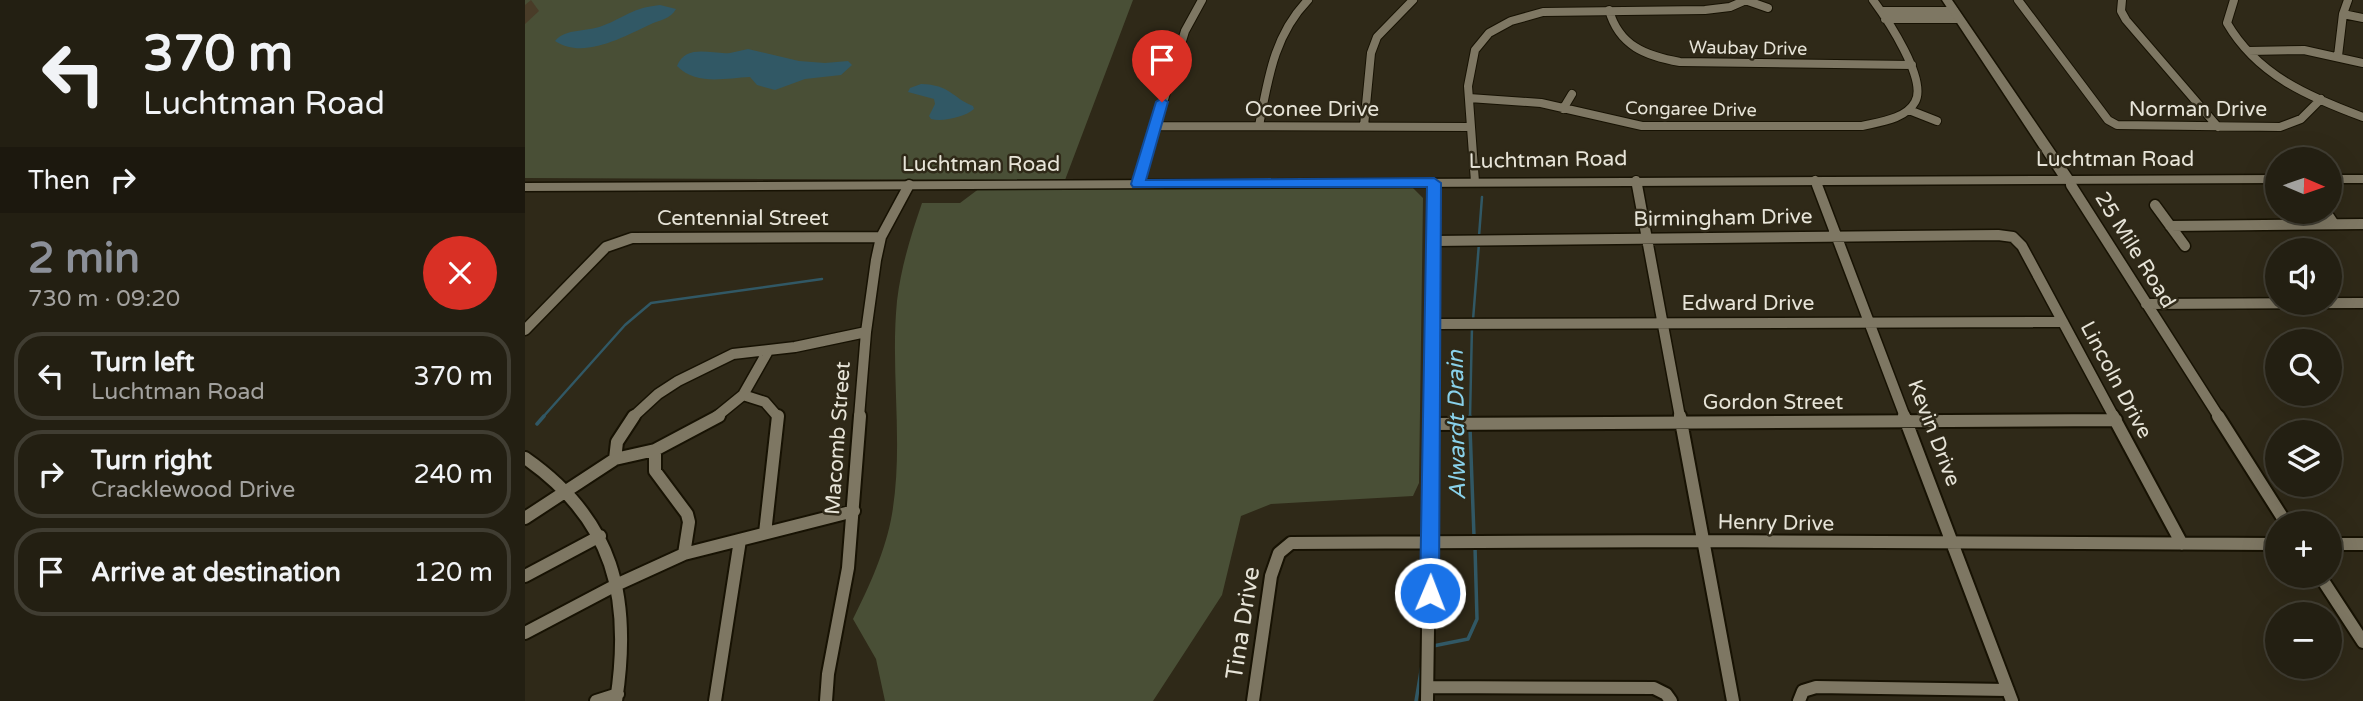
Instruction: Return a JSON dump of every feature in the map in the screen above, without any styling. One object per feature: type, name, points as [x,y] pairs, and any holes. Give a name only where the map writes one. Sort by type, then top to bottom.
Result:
[{"type":"street","points":[[1138,184],[1185,31],[1202,0]]},
{"type":"street","points":[[1259,126],[1279,35],[1288,20],[1308,0]]},
{"type":"street","points":[[1364,126],[1371,53],[1377,37],[1413,0]]},
{"type":"street","points":[[1475,182],[1470,127],[1469,63],[1483,38],[1500,27],[1543,12],[1705,10],[1746,0],[1768,8]]},
{"type":"street","points":[[1873,0],[1912,65],[1920,84],[1917,99],[1910,108],[1937,121]]},
{"type":"street","name":"Norman Drive","points":[[2018,0],[2108,120],[2125,127],[2280,127],[2301,119],[2321,99]]},
{"type":"street","points":[[2122,0],[2121,11],[2126,20],[2218,127]]},
{"type":"street","points":[[2234,0],[2227,23],[2232,35],[2269,72],[2363,117]]},
{"type":"street","points":[[2338,56],[2343,14],[2348,0]]},
{"type":"street","name":"Waubay Drive","points":[[1609,10],[1611,23],[1625,41],[1649,55],[1670,61],[1694,64],[1912,65]]},
{"type":"street","points":[[1883,15],[1954,10]]},
{"type":"street","name":"25 Mile Road","points":[[1954,10],[2068,180],[2278,511]]},
{"type":"street","points":[[2343,14],[2363,18]]},
{"type":"street","points":[[2248,51],[2304,50],[2363,63]]},
{"type":"street","points":[[1563,109],[1572,94]]},
{"type":"street","name":"Congaree Drive","points":[[1469,98],[1517,100],[1614,123],[1642,126],[1862,126],[1880,122],[1910,108]]},
{"type":"street","name":"Oconee Drive","points":[[1154,126],[1470,127]]},
{"type":"street","name":"Luchtman Road","points":[[525,187],[2265,179]]},
{"type":"street","points":[[2342,179],[2363,179]]},
{"type":"street","points":[[1636,180],[1733,701]]},
{"type":"street","name":"Kevin Drive","points":[[1815,180],[2010,695]]},
{"type":"street","points":[[1434,183],[1427,694],[1654,688],[1666,694],[1671,701]]},
{"type":"street","name":"Macomb Street","points":[[826,701],[828,674],[848,568],[866,332],[881,237],[909,185]]},
{"type":"street","points":[[2155,205],[2185,246]]},
{"type":"street","points":[[2170,226],[2334,224]]},
{"type":"street","points":[[2342,224],[2363,224]]},
{"type":"street","name":"Birmingham Drive","points":[[1433,241],[1836,236],[2013,237]]},
{"type":"street","name":"Centennial Street","points":[[525,330],[614,242],[641,238],[881,237]]},
{"type":"street","name":"Lincoln Drive","points":[[2013,237],[2022,246],[2182,544]]},
{"type":"street","points":[[2146,304],[2363,303]]},
{"type":"street","name":"Edward Drive","points":[[1433,324],[2063,322]]},
{"type":"street","points":[[615,459],[613,448],[631,419],[669,386],[688,374],[736,353],[768,351],[866,332]]},
{"type":"street","points":[[525,518],[615,459],[655,450],[711,422],[743,395],[768,351]]},
{"type":"street","points":[[743,395],[766,400],[779,419],[765,533]]},
{"type":"street","name":"Gordon Street","points":[[1431,424],[2116,420]]},
{"type":"street","points":[[655,450],[655,471],[687,514],[689,523],[684,554]]},
{"type":"street","points":[[527,461],[569,490],[586,511],[608,551],[624,640],[617,698],[596,701]]},
{"type":"street","points":[[525,633],[616,585],[684,554],[854,511]]},
{"type":"street","points":[[525,576],[600,536]]},
{"type":"street","points":[[715,701],[740,540]]},
{"type":"street","name":"Henry Drive","points":[[1279,553],[1291,543],[1300,542],[2265,544]]},
{"type":"street","points":[[2342,544],[2363,544]]},
{"type":"street","name":"Tina Drive","points":[[1253,701],[1271,576],[1279,553]]},
{"type":"street","points":[[2328,588],[2363,642]]},
{"type":"street","points":[[1800,701],[1803,691],[1816,687],[2010,695]]},
{"type":"green space","points":[[525,0],[1133,0],[1065,180],[525,178]]},
{"type":"green space","points":[[1412,187],[1423,198],[1419,483],[1413,496],[1271,504],[1241,516],[1222,595],[1153,701],[885,701],[876,659],[853,619],[881,555],[892,514],[897,461],[897,301],[907,251],[922,203],[960,203],[980,188]]},
{"type":"water","points":[[660,5],[676,9],[664,19],[603,45],[578,48],[555,41],[565,34],[596,28],[635,11]]},
{"type":"water","points":[[748,49],[799,61],[848,61],[852,65],[841,75],[805,79],[775,90],[757,85],[750,77],[702,79],[677,66],[681,59],[693,52],[730,53]]},
{"type":"water","points":[[921,84],[945,89],[974,109],[954,118],[931,119],[929,116],[935,104],[934,99],[908,92],[910,88]]},
{"type":"waterway","name":"Alwardt Drain","points":[[1479,236],[1482,197]]},
{"type":"waterway","name":"Alwardt Drain","points":[[1473,320],[1479,243]]},
{"type":"waterway","points":[[543,417],[625,325],[651,303],[822,279]]},
{"type":"waterway","name":"Alwardt Drain","points":[[1470,417],[1472,326]]},
{"type":"waterway","points":[[537,424],[544,416]]},
{"type":"waterway","name":"Alwardt Drain","points":[[1470,428],[1474,536]]},
{"type":"waterway","name":"Alwardt Drain","points":[[1433,646],[1468,639],[1477,619],[1475,547]]},
{"type":"waterway","name":"Alwardt Drain","points":[[1416,701],[1422,665]]},
{"type":"route","points":[[1162,102],[1138,184],[1434,183],[1430,593]]}]
